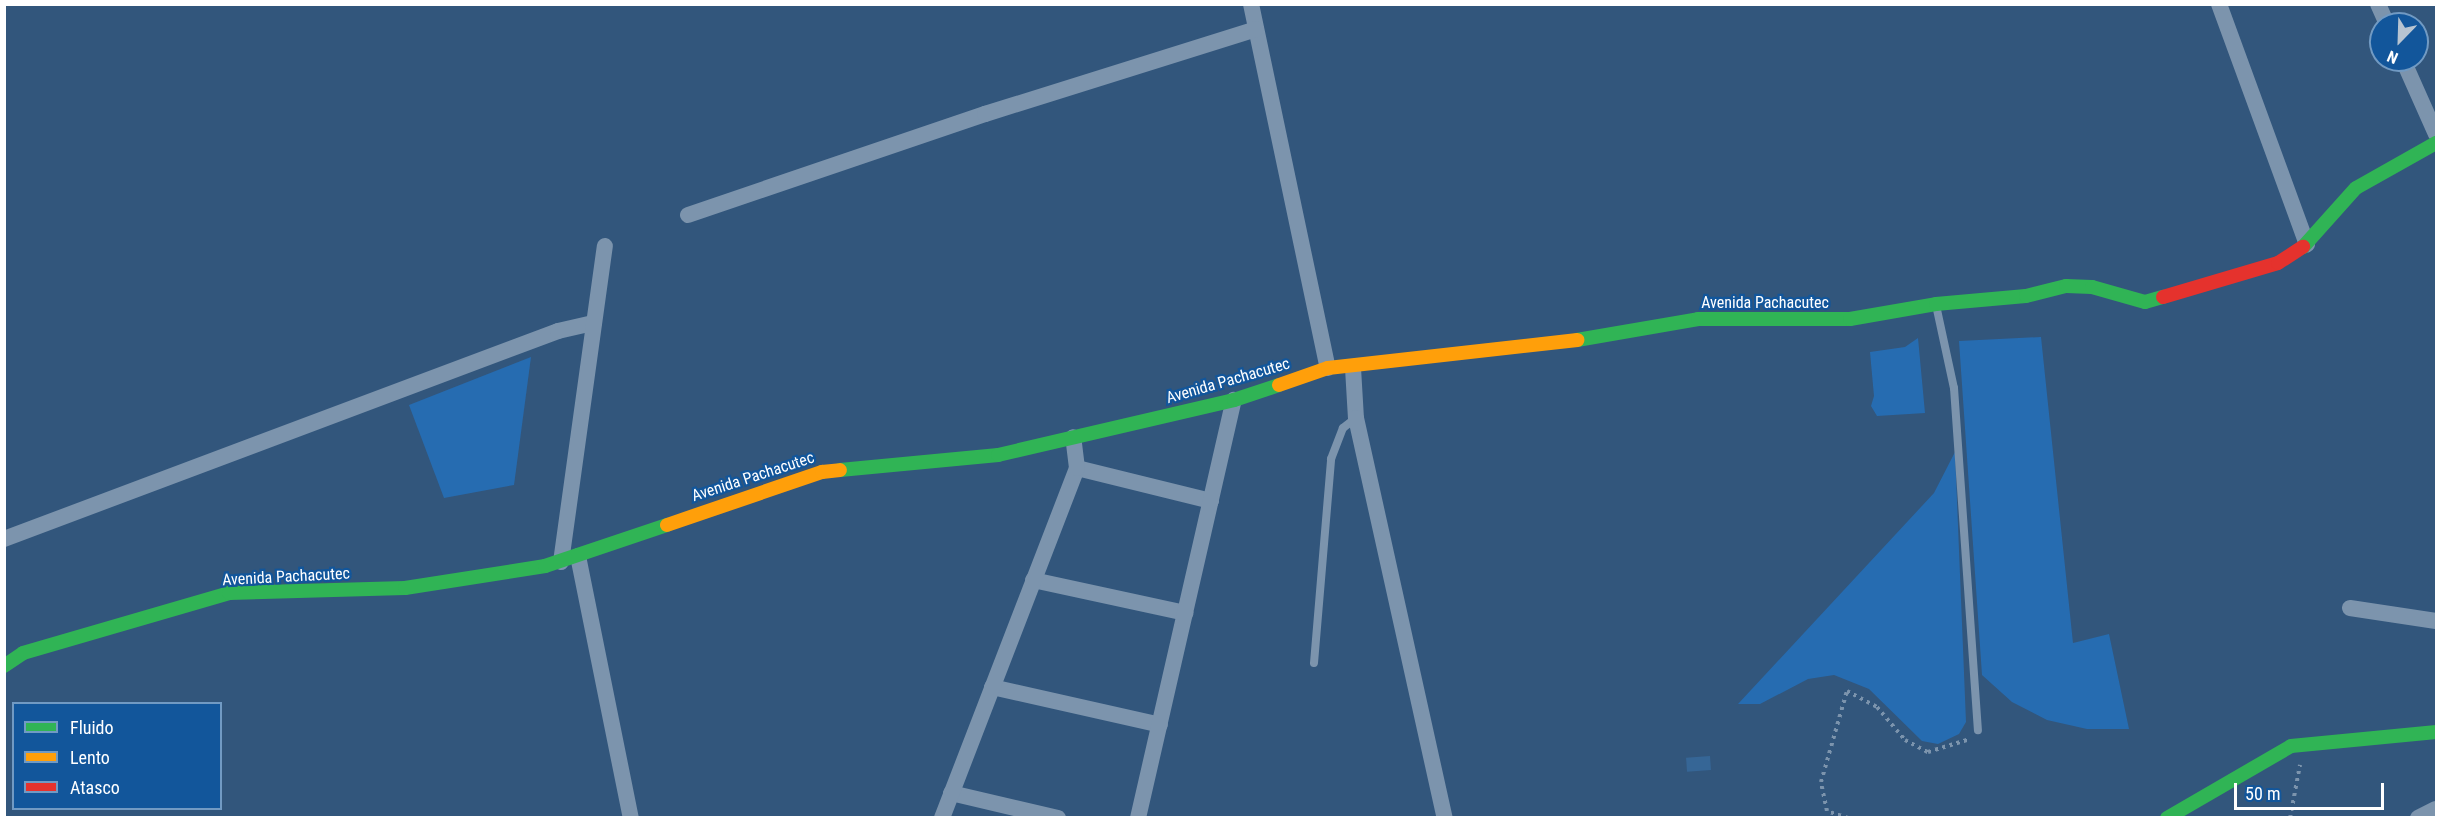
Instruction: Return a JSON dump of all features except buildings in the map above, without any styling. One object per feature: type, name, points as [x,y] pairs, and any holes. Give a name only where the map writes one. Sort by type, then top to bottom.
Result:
[{"type":"main road","name":"Avenida Pachacutec","points":[[4,666],[32,650],[229,593],[405,588],[561,562],[822,472],[998,455],[1234,400],[1328,368],[1353,368],[1656,329],[1698,319],[1851,319],[1936,304],[2026,296],[2066,286],[2092,287],[2145,302],[2278,263],[2307,244],[2356,188],[2436,143]]},
{"type":"main road","points":[[2167,818],[2291,746],[2436,732]]},
{"type":"street","points":[[1251,4],[1328,368]]},
{"type":"street","points":[[2219,4],[2307,244]]},
{"type":"street","points":[[688,215],[985,114],[1256,29]]},
{"type":"street","points":[[2408,72],[2436,134]]},
{"type":"street","points":[[561,562],[605,246]]},
{"type":"street","points":[[4,539],[558,331],[594,323]]},
{"type":"street","points":[[1353,368],[1356,418],[1445,818]]},
{"type":"street","points":[[1138,818],[1234,400]]},
{"type":"street","points":[[942,818],[1077,468],[1073,437]]},
{"type":"street","points":[[1077,468],[1211,501]]},
{"type":"street","points":[[578,556],[631,818]]},
{"type":"street","points":[[1033,580],[1185,613]]},
{"type":"street","points":[[2350,608],[2436,621]]},
{"type":"street","points":[[992,687],[1160,725]]},
{"type":"street","points":[[951,793],[1058,818]]},
{"type":"street","points":[[2418,818],[2436,809]]},
{"type":"lane","points":[[1936,304],[1954,388],[1978,730]]},
{"type":"lane","points":[[1314,663],[1331,459],[1343,428],[1356,418]]},
{"type":"path","points":[[1848,818],[1827,811],[1821,782],[1847,691],[1877,707],[1905,740],[1928,752],[1957,746],[1978,730]]},
{"type":"path","points":[[2290,818],[2304,745]]},
{"type":"shaded area","points":[[2041,337],[2073,643],[2109,634],[2129,729],[2087,729],[2047,720],[2012,702],[1982,675],[1959,341]]},
{"type":"shaded area","points":[[1918,338],[1925,413],[1877,416],[1871,406],[1874,396],[1870,352],[1905,347]]},
{"type":"shaded area","points":[[531,357],[514,485],[444,498],[409,405]]},
{"type":"shaded area","points":[[1955,452],[1966,722],[1959,734],[1938,744],[1922,741],[1869,689],[1834,675],[1808,679],[1760,704],[1738,704],[1934,493]]},
{"type":"shaded area","points":[[1710,756],[1711,770],[1687,772],[1686,758]]},
{"type":"traffic: fast","points":[[2303,247],[2356,188],[2436,143]]},
{"type":"traffic: fast","points":[[1577,340],[1698,319],[1850,319],[1936,304],[2026,296],[2066,286],[2092,287],[2145,302],[2163,297]]},
{"type":"traffic: fast","points":[[840,470],[998,455],[1234,400],[1279,385]]},
{"type":"traffic: fast","points":[[4,666],[23,653],[229,593],[405,588],[545,566],[667,525]]},
{"type":"traffic: fast","points":[[2167,818],[2291,746],[2436,732]]},
{"type":"traffic: slow","points":[[1279,385],[1328,368],[1577,340]]},
{"type":"traffic: slow","points":[[667,525],[822,472],[840,470]]},
{"type":"traffic: jam","points":[[2163,297],[2278,263],[2303,247]]}]
